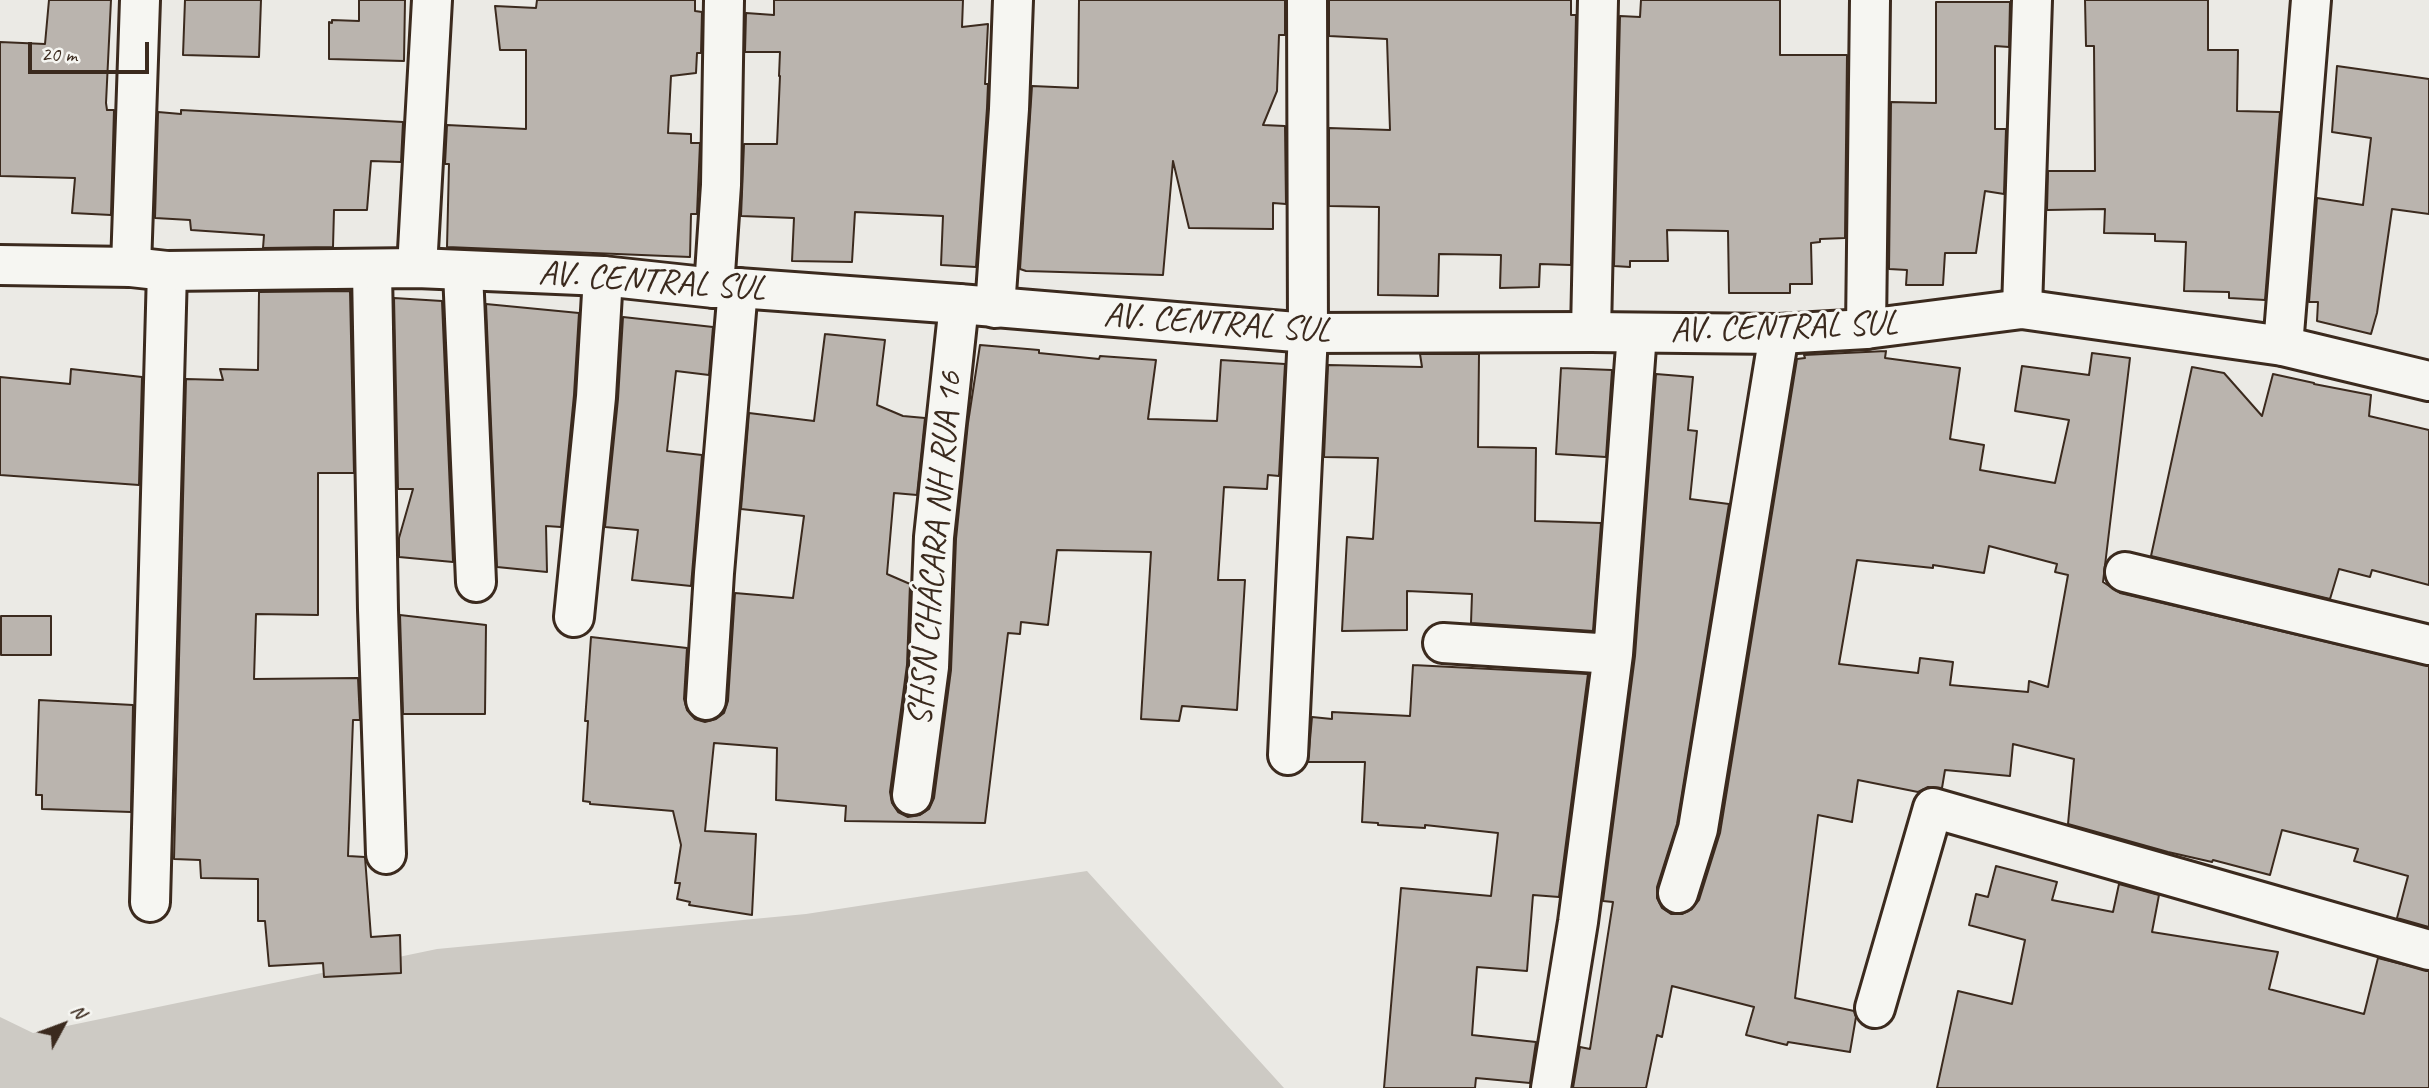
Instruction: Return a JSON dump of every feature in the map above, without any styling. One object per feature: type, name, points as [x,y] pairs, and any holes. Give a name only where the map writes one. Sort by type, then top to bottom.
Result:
[{"type":"street","points":[[140,0],[149,269],[150,902]]},
{"type":"street","points":[[417,268],[432,0]]},
{"type":"street","points":[[706,700],[726,288],[721,185],[724,0]]},
{"type":"street","name":"SHSN CHÁCARA NH RUA 16","points":[[912,795],[929,667],[934,537],[977,306],[1009,109],[1013,0]]},
{"type":"street","points":[[1288,755],[1308,333],[1307,0]]},
{"type":"street","points":[[1591,332],[1598,0]]},
{"type":"street","points":[[1866,329],[1870,0]]},
{"type":"street","points":[[2022,309],[2032,0]]},
{"type":"street","points":[[2283,346],[2311,0]]},
{"type":"street","name":"AV. CENTRAL SUL","points":[[0,265],[372,271],[417,268],[603,276],[1308,333],[1779,334],[1866,329],[2022,309],[2283,346],[2429,380]]},
{"type":"street","points":[[372,271],[386,854]]},
{"type":"street","points":[[463,271],[476,582]]},
{"type":"street","points":[[574,617],[596,397],[603,276]]},
{"type":"street","points":[[1551,1088],[1578,922],[1613,654],[1637,333]]},
{"type":"street","points":[[1678,893],[1698,829],[1779,334]]},
{"type":"street","points":[[2125,572],[2429,645]]},
{"type":"street","points":[[1443,643],[1613,654]]},
{"type":"street","points":[[1875,1008],[1933,808],[2429,950]]},
{"type":"shaded area","points":[[1087,871],[1284,1088],[0,1088],[0,1017],[33,1033],[437,949],[806,914]]},
{"type":"building","points":[[49,0],[111,0],[106,103],[107,110],[114,110],[111,215],[72,213],[75,178],[0,176],[0,42],[45,44]]},
{"type":"building","points":[[185,0],[261,0],[259,57],[183,55]]},
{"type":"building","points":[[359,0],[405,0],[404,61],[329,59],[329,22],[359,21]]},
{"type":"building","points":[[537,0],[695,0],[695,11],[702,12],[701,53],[697,53],[696,73],[671,76],[668,133],[691,134],[691,143],[700,143],[697,214],[691,214],[690,257],[447,247],[447,125],[526,129],[526,50],[500,50],[495,6],[536,8]]},
{"type":"building","points":[[774,0],[963,0],[962,27],[988,24],[985,84],[988,84],[987,108],[976,267],[941,265],[943,216],[855,212],[852,262],[792,261],[794,218],[741,216],[744,144],[777,144],[780,76],[780,52],[745,52],[746,13],[774,15]]},
{"type":"building","points":[[1079,0],[1285,0],[1285,35],[1279,35],[1277,91],[1263,125],[1285,126],[1286,204],[1273,203],[1273,229],[1189,228],[1173,161],[1163,275],[1020,269],[1032,86],[1078,88]]},
{"type":"building","points":[[1329,0],[1571,0],[1571,15],[1576,15],[1571,265],[1540,264],[1539,287],[1500,288],[1501,255],[1439,254],[1438,296],[1378,295],[1379,207],[1329,206],[1329,128],[1390,130],[1387,39],[1329,36]]},
{"type":"building","points":[[1641,0],[1780,0],[1780,55],[1847,55],[1845,238],[1820,239],[1820,242],[1811,243],[1812,284],[1790,284],[1790,293],[1729,293],[1728,231],[1667,230],[1668,261],[1630,261],[1630,267],[1614,266],[1620,16],[1640,17]]},
{"type":"building","points":[[2085,0],[2208,0],[2208,50],[2238,50],[2237,111],[2280,112],[2265,300],[2229,298],[2229,292],[2184,291],[2186,242],[2155,241],[2155,234],[2104,233],[2105,209],[2047,210],[2048,171],[2095,171],[2094,46],[2086,46]]},
{"type":"building","points":[[1936,2],[2010,2],[2009,47],[1995,46],[1995,129],[2006,129],[2004,194],[1985,191],[1976,253],[1945,253],[1943,285],[1906,285],[1907,270],[1889,269],[1891,102],[1936,103]]},
{"type":"building","points":[[2337,66],[2429,79],[2429,214],[2392,209],[2377,313],[2371,334],[2317,321],[2318,302],[2309,302],[2317,198],[2363,205],[2371,138],[2332,132]]},
{"type":"building","points":[[181,110],[403,122],[401,162],[371,161],[367,210],[334,210],[333,247],[263,248],[264,235],[191,230],[190,220],[155,218],[158,112],[181,114]]},
{"type":"building","points":[[350,291],[354,473],[318,473],[318,615],[256,614],[254,679],[358,678],[360,720],[353,720],[348,856],[365,857],[371,937],[400,935],[401,973],[324,977],[323,963],[269,966],[265,921],[258,921],[258,879],[201,878],[200,860],[174,859],[186,379],[223,380],[220,369],[258,370],[259,292]]},
{"type":"building","points":[[394,298],[442,301],[453,562],[399,557],[399,538],[413,489],[398,489]]},
{"type":"building","points":[[486,304],[579,313],[561,527],[546,526],[547,572],[497,567]]},
{"type":"building","points":[[623,317],[713,327],[709,375],[676,371],[667,451],[702,455],[691,586],[632,580],[638,530],[605,527]]},
{"type":"building","points":[[825,334],[885,340],[877,405],[903,416],[925,418],[917,495],[894,493],[887,574],[910,584],[907,665],[890,792],[892,803],[898,812],[908,817],[920,815],[929,809],[934,798],[951,670],[956,539],[968,423],[980,345],[1099,359],[1100,356],[1156,360],[1148,419],[1217,421],[1221,360],[1285,364],[1279,476],[1268,475],[1267,489],[1224,487],[1218,580],[1245,580],[1237,710],[1182,706],[1179,721],[1141,719],[1151,552],[1057,550],[1048,625],[1021,622],[1020,634],[1008,633],[985,823],[845,821],[846,806],[776,800],[777,748],[714,743],[705,831],[756,834],[752,915],[689,905],[690,902],[677,899],[680,883],[675,883],[681,845],[673,811],[590,804],[583,801],[591,637],[687,648],[684,699],[687,710],[695,719],[705,722],[724,713],[728,701],[735,593],[793,598],[804,516],[741,509],[749,413],[814,421]]},
{"type":"building","points":[[1886,351],[1885,358],[1960,368],[1950,439],[1984,445],[1980,470],[2055,483],[2069,420],[2015,411],[2022,366],[2089,375],[2092,353],[2130,358],[2103,582],[2120,593],[2429,666],[2429,927],[2397,918],[2408,876],[2354,861],[2358,849],[2282,830],[2270,875],[2168,852],[2068,824],[2074,759],[2013,744],[2010,776],[1945,770],[1942,788],[1928,787],[1918,792],[1858,780],[1852,822],[1818,815],[1795,998],[1854,1011],[1856,1017],[1850,1052],[1788,1042],[1787,1045],[1746,1035],[1754,1007],[1672,986],[1662,1037],[1657,1035],[1646,1088],[1573,1088],[1580,1047],[1590,1049],[1613,902],[1603,901],[1635,656],[1656,374],[1693,377],[1688,430],[1697,431],[1690,499],[1729,504],[1677,824],[1657,887],[1657,898],[1662,908],[1671,914],[1682,914],[1692,909],[1699,900],[1720,833],[1797,359],[1805,358],[1804,355]],"holes":[[[1989,546],[2057,564],[2055,572],[2068,575],[2048,687],[2029,681],[2028,692],[1950,685],[1953,662],[1920,658],[1918,673],[1839,664],[1857,560],[1933,568],[1933,565],[1984,573]]]},
{"type":"building","points":[[1420,354],[1479,354],[1478,447],[1536,448],[1535,521],[1601,523],[1593,631],[1471,623],[1472,594],[1407,591],[1407,630],[1342,631],[1347,537],[1373,539],[1378,458],[1324,457],[1328,365],[1422,367]]},
{"type":"building","points":[[2192,367],[2224,373],[2262,416],[2273,374],[2371,395],[2369,416],[2429,430],[2429,585],[2372,570],[2370,577],[2339,569],[2330,599],[2151,556]]},
{"type":"building","points":[[1561,368],[1612,370],[1606,457],[1556,454]]},
{"type":"building","points":[[71,369],[142,377],[139,485],[0,475],[0,377],[70,384]]},
{"type":"building","points":[[400,615],[486,625],[485,714],[403,714]]},
{"type":"building","points":[[1,616],[51,616],[51,655],[1,655]]},
{"type":"building","points":[[1413,665],[1588,674],[1559,897],[1533,895],[1527,971],[1477,967],[1472,1035],[1536,1042],[1530,1083],[1476,1078],[1475,1088],[1384,1088],[1401,888],[1491,896],[1498,833],[1362,822],[1365,762],[1308,762],[1312,717],[1332,719],[1332,712],[1410,716]]},
{"type":"building","points":[[39,700],[133,705],[131,812],[42,809],[42,795],[36,795]]},
{"type":"building","points":[[1996,866],[2057,882],[2052,900],[2113,912],[2119,884],[2159,895],[2152,932],[2278,952],[2269,989],[2364,1014],[2378,958],[2429,971],[2429,1088],[1937,1088],[1958,991],[2012,1004],[2025,940],[1969,925],[1976,894],[1988,897]]}]
